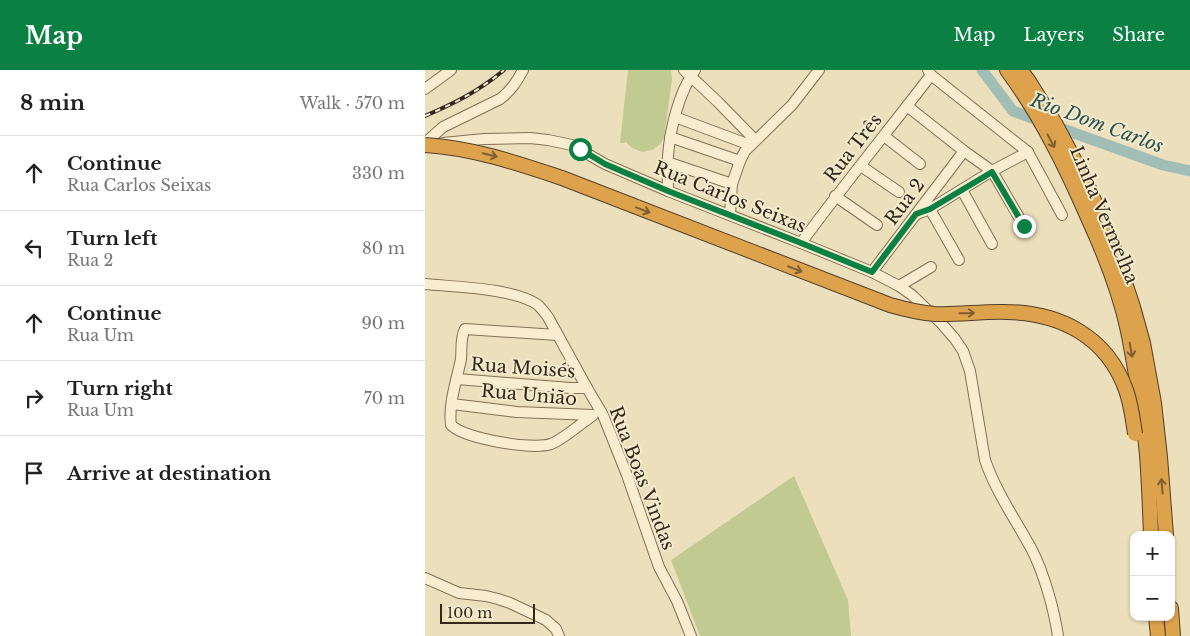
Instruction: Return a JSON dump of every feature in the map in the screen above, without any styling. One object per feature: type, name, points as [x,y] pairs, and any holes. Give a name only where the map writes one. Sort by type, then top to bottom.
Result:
[{"type":"highway","name":"Linha Vermelha","points":[[1007,70],[1028,100],[1083,189],[1120,302],[1140,400],[1147,455],[1151,531]]},
{"type":"highway","name":"Linha Vermelha","points":[[1020,70],[1056,125],[1083,189],[1116,255],[1133,307],[1143,343],[1154,403],[1166,531]]},
{"type":"highway","points":[[425,144],[493,156],[555,176],[890,305],[934,314],[1022,313],[1045,317],[1075,328],[1103,351],[1121,378],[1128,395],[1151,531]]},
{"type":"highway","points":[[1156,621],[1158,636]]},
{"type":"highway","points":[[1172,621],[1173,636]]},
{"type":"street","points":[[425,90],[451,70]]},
{"type":"street","points":[[425,144],[443,127],[500,99],[512,88],[523,70]]},
{"type":"street","points":[[730,215],[732,184],[740,161],[753,143],[792,105],[819,70]]},
{"type":"street","points":[[1001,70],[1024,103]]},
{"type":"street","points":[[668,191],[667,162],[670,137],[690,72],[742,128],[753,143]]},
{"type":"street","points":[[930,72],[1028,152],[1062,215]]},
{"type":"street","name":"Rua Três","points":[[801,243],[835,196],[861,166],[907,106],[930,72]]},
{"type":"street","points":[[907,106],[992,172],[1024,226]]},
{"type":"street","points":[[675,117],[753,143]]},
{"type":"street","points":[[884,136],[920,164]]},
{"type":"street","points":[[670,137],[740,161]]},
{"type":"street","name":"Rua Carlos Seixas","points":[[425,144],[484,139],[530,138],[572,145],[605,164],[668,191],[872,272],[899,286],[920,302],[941,323],[963,351],[970,371],[987,466],[1002,500],[1032,550],[1048,594],[1058,636]]},
{"type":"street","name":"Rua 2","points":[[872,272],[916,214],[927,205],[964,151]]},
{"type":"street","points":[[959,260],[927,205],[962,190],[1028,152]]},
{"type":"street","points":[[667,162],[732,184]]},
{"type":"street","points":[[861,166],[899,192]]},
{"type":"street","points":[[962,190],[992,244]]},
{"type":"street","points":[[835,196],[877,226]]},
{"type":"street","points":[[899,286],[931,267]]},
{"type":"street","name":"Rua Boas Vindas","points":[[425,284],[516,295],[529,300],[548,317],[603,415],[627,474],[659,567],[677,601],[691,636]]},
{"type":"street","points":[[557,335],[464,330],[450,417],[451,423],[453,427],[472,436],[497,442],[544,446],[553,443],[592,416]]},
{"type":"street","name":"Rua Moisés","points":[[457,379],[587,388]]},
{"type":"street","name":"Rua União","points":[[452,404],[517,412],[603,415]]},
{"type":"street","points":[[425,578],[459,593],[486,596],[510,603],[546,620],[556,628],[559,636]]},
{"type":"green space","points":[[628,70],[671,70],[672,79],[664,138],[652,150],[642,152],[632,148],[625,141],[625,143],[620,143]]},
{"type":"green space","points":[[794,476],[848,600],[851,636],[700,636],[671,560]]},
{"type":"waterway","name":"Rio Dom Carlos","points":[[982,70],[1013,111],[1163,165],[1190,171]]},
{"type":"railway","points":[[425,116],[466,96],[504,70]]},
{"type":"route","points":[[580,149],[605,164],[668,191],[872,272],[916,214],[930,209],[992,172],[1024,226]]}]
